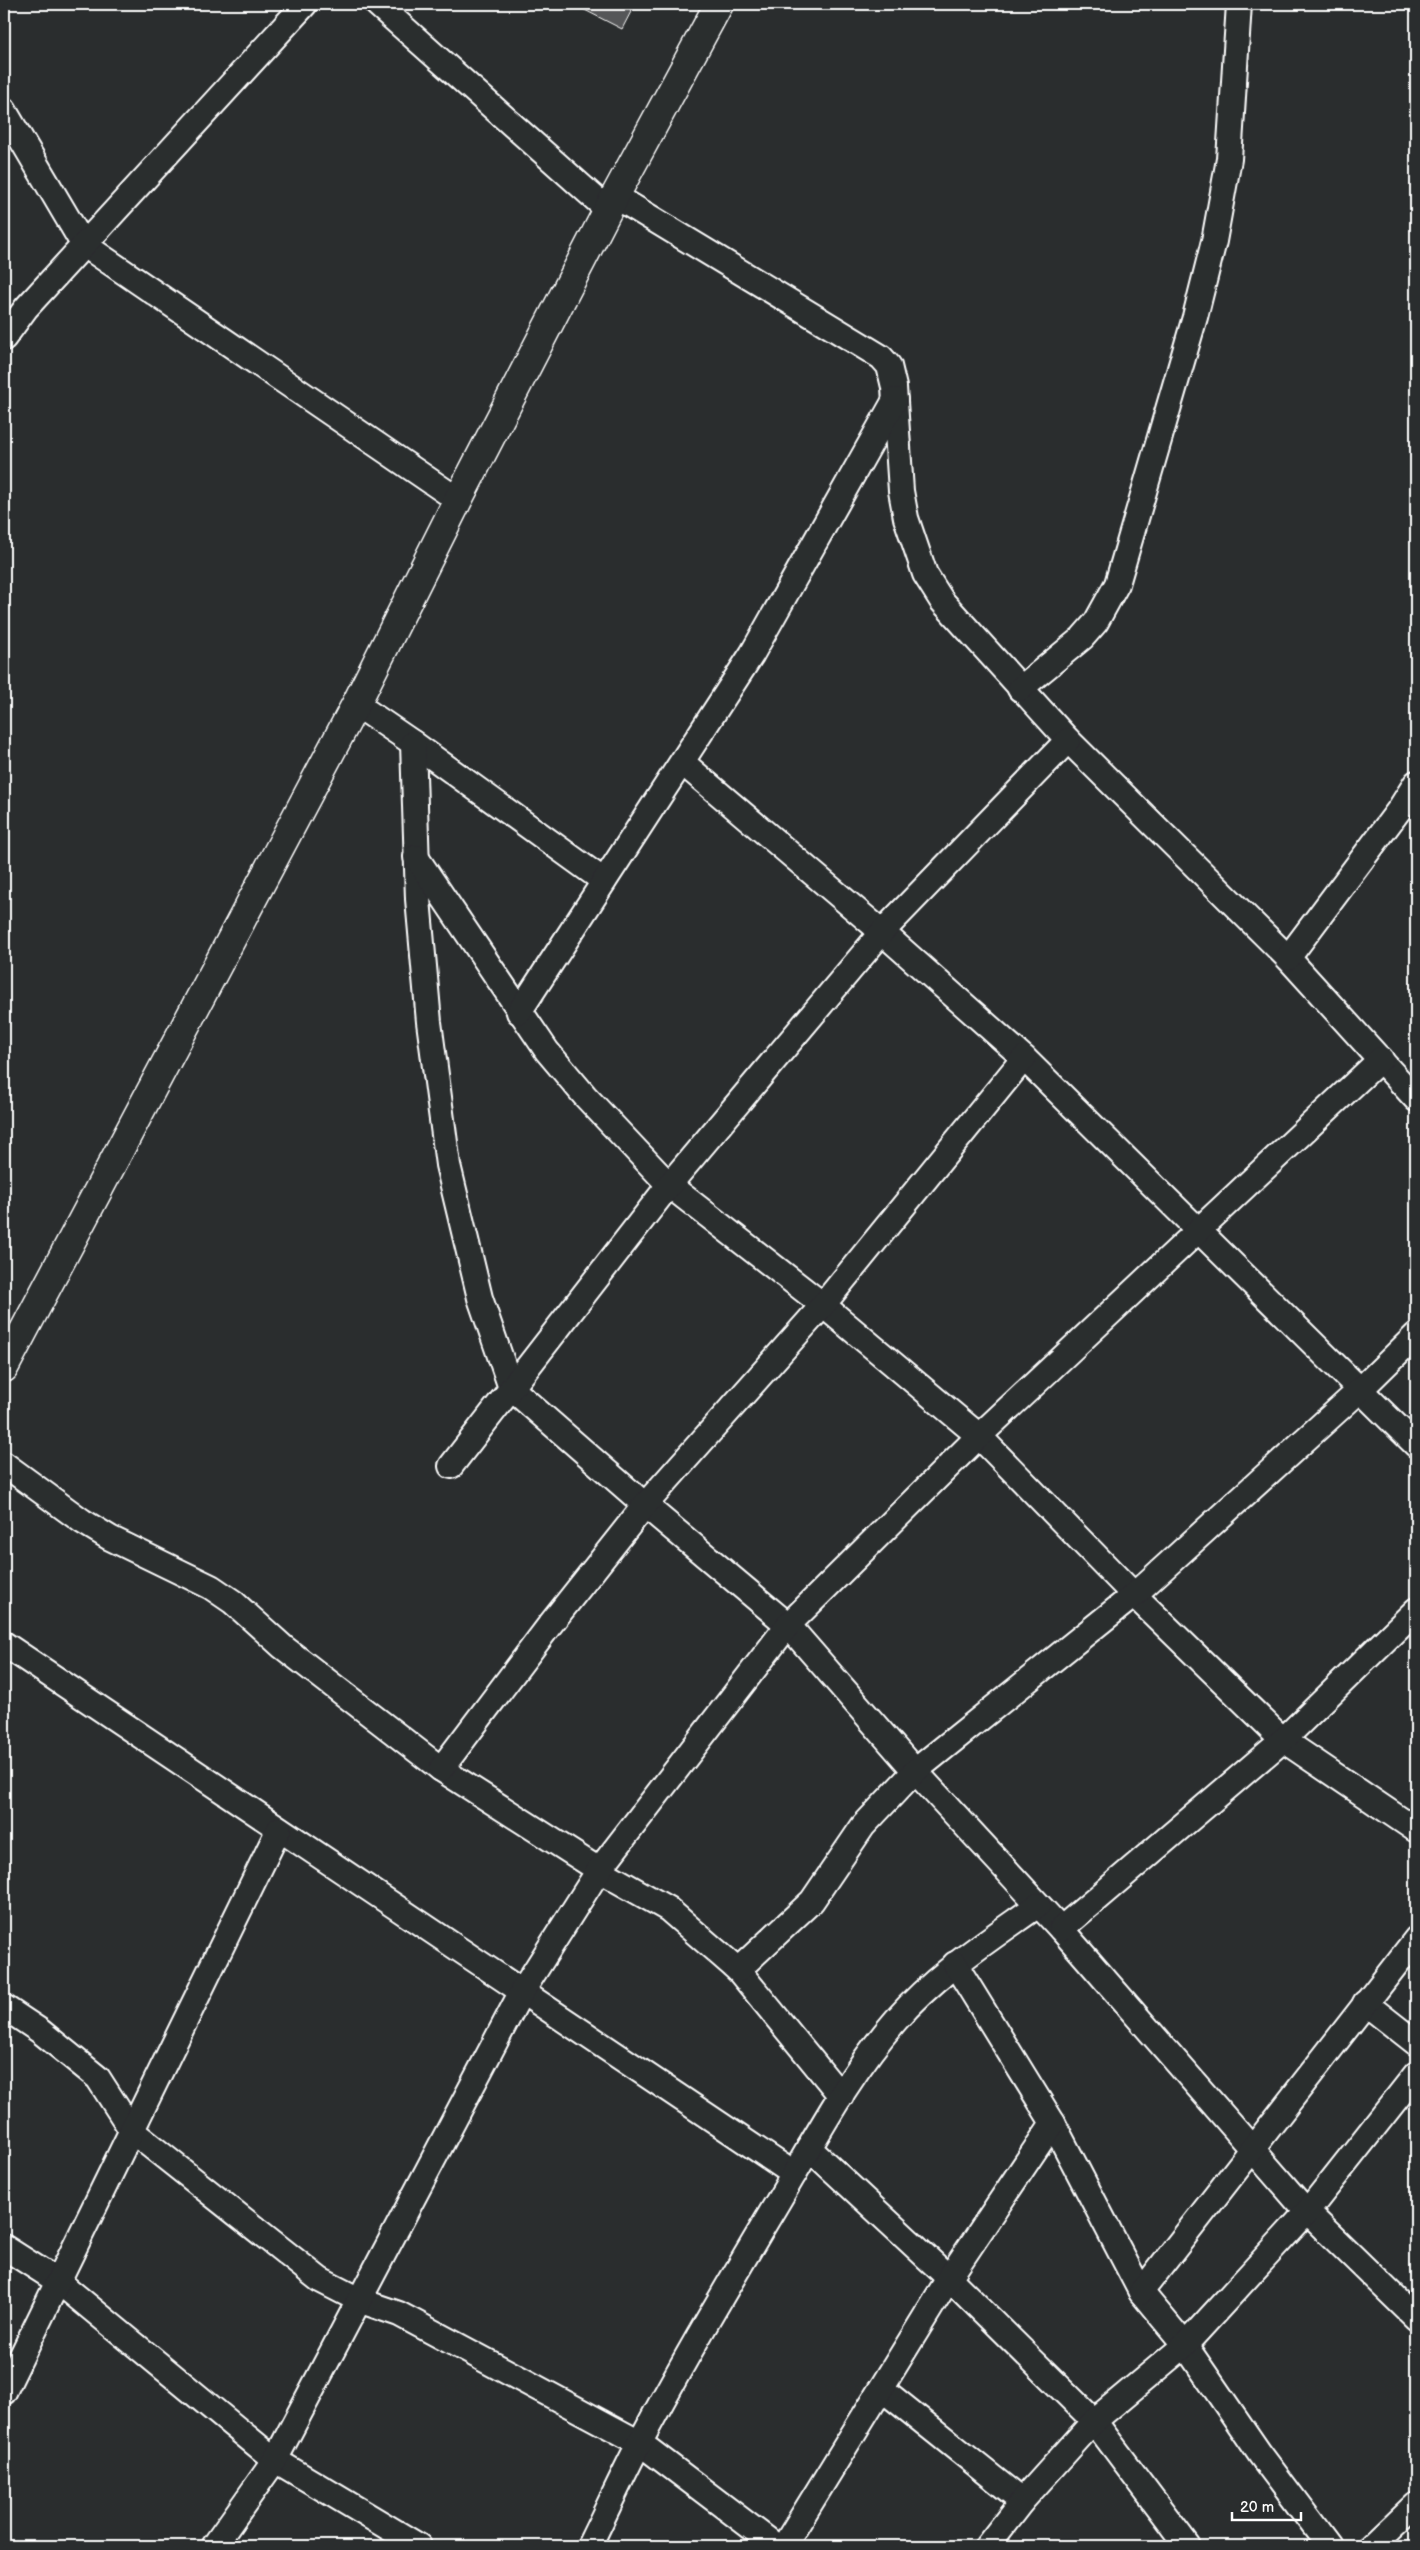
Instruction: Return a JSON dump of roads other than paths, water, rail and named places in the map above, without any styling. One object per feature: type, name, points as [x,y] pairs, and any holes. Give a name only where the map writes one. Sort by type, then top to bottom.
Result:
[{"type":"highway","points":[[4,1368],[356,704],[458,500],[612,203],[719,4]]},
{"type":"street","points":[[4,338],[26,308],[305,4]]},
{"type":"street","points":[[377,4],[612,203],[882,357],[889,366],[893,376],[901,491],[912,537],[925,574],[942,601],[1068,740],[1288,958],[1416,1099]]},
{"type":"street","points":[[1020,689],[1082,638],[1096,622],[1117,584],[1195,317],[1214,242],[1229,158],[1236,77],[1239,4]]},
{"type":"street","points":[[4,110],[84,244],[458,500]]},
{"type":"street","points":[[519,1012],[683,763],[791,588],[895,400]]},
{"type":"street","points":[[356,704],[413,742],[604,881]]},
{"type":"street","points":[[452,1466],[670,1185],[882,932],[1068,740]]},
{"type":"street","points":[[413,742],[416,857],[429,1022],[448,1165],[480,1298],[511,1388],[645,1505],[788,1625],[915,1771],[1061,1929],[1307,2212],[1416,2318]]},
{"type":"street","points":[[683,763],[882,932],[1024,1058],[1416,1445]]},
{"type":"street","points":[[1288,958],[1408,813],[1416,783]]},
{"type":"street","points":[[416,857],[547,1051],[584,1096],[670,1185],[823,1305],[979,1436],[1134,1595],[1283,1740],[1416,1830]]},
{"type":"street","points":[[441,1769],[549,1626],[645,1505],[823,1305],[1024,1058]]},
{"type":"street","points":[[214,2546],[275,2460],[361,2301],[521,1993],[599,1870],[788,1625],[979,1436],[1381,1059]]},
{"type":"street","points":[[738,1970],[812,1901],[863,1826],[915,1771],[1134,1595],[1361,1389],[1416,1335]]},
{"type":"street","points":[[4,1464],[110,1538],[211,1587],[233,1602],[283,1647],[441,1769],[599,1870],[668,1909],[738,1970],[841,2096]]},
{"type":"street","points":[[1061,1929],[1283,1740],[1416,1610]]},
{"type":"street","points":[[4,1644],[521,1993],[794,2174]]},
{"type":"street","points":[[4,2392],[279,1829]]},
{"type":"street","points":[[589,2546],[640,2443],[723,2293],[841,2096],[896,2020],[924,1990],[955,1964],[1038,1904]]},
{"type":"street","points":[[1141,2292],[1416,1939]]},
{"type":"street","points":[[955,1964],[1053,2124],[1141,2292],[1185,2346],[1260,2454],[1329,2546]]},
{"type":"street","points":[[1366,2002],[1416,2043]]},
{"type":"street","points":[[4,2007],[40,2031],[98,2078],[132,2132],[320,2280],[361,2301],[399,2314],[640,2443],[776,2546]]},
{"type":"street","points":[[998,2542],[1022,2501],[1094,2421],[1185,2346],[1307,2212],[1416,2074]]},
{"type":"street","points":[[784,2546],[949,2278],[1053,2124]]},
{"type":"street","points":[[809,2148],[949,2278],[1094,2421],[1188,2546]]},
{"type":"street","points":[[4,2246],[59,2282],[275,2460],[419,2546]]},
{"type":"street","points":[[882,2389],[1022,2501]]},
{"type":"street","points":[[1373,2546],[1416,2504]]}]
